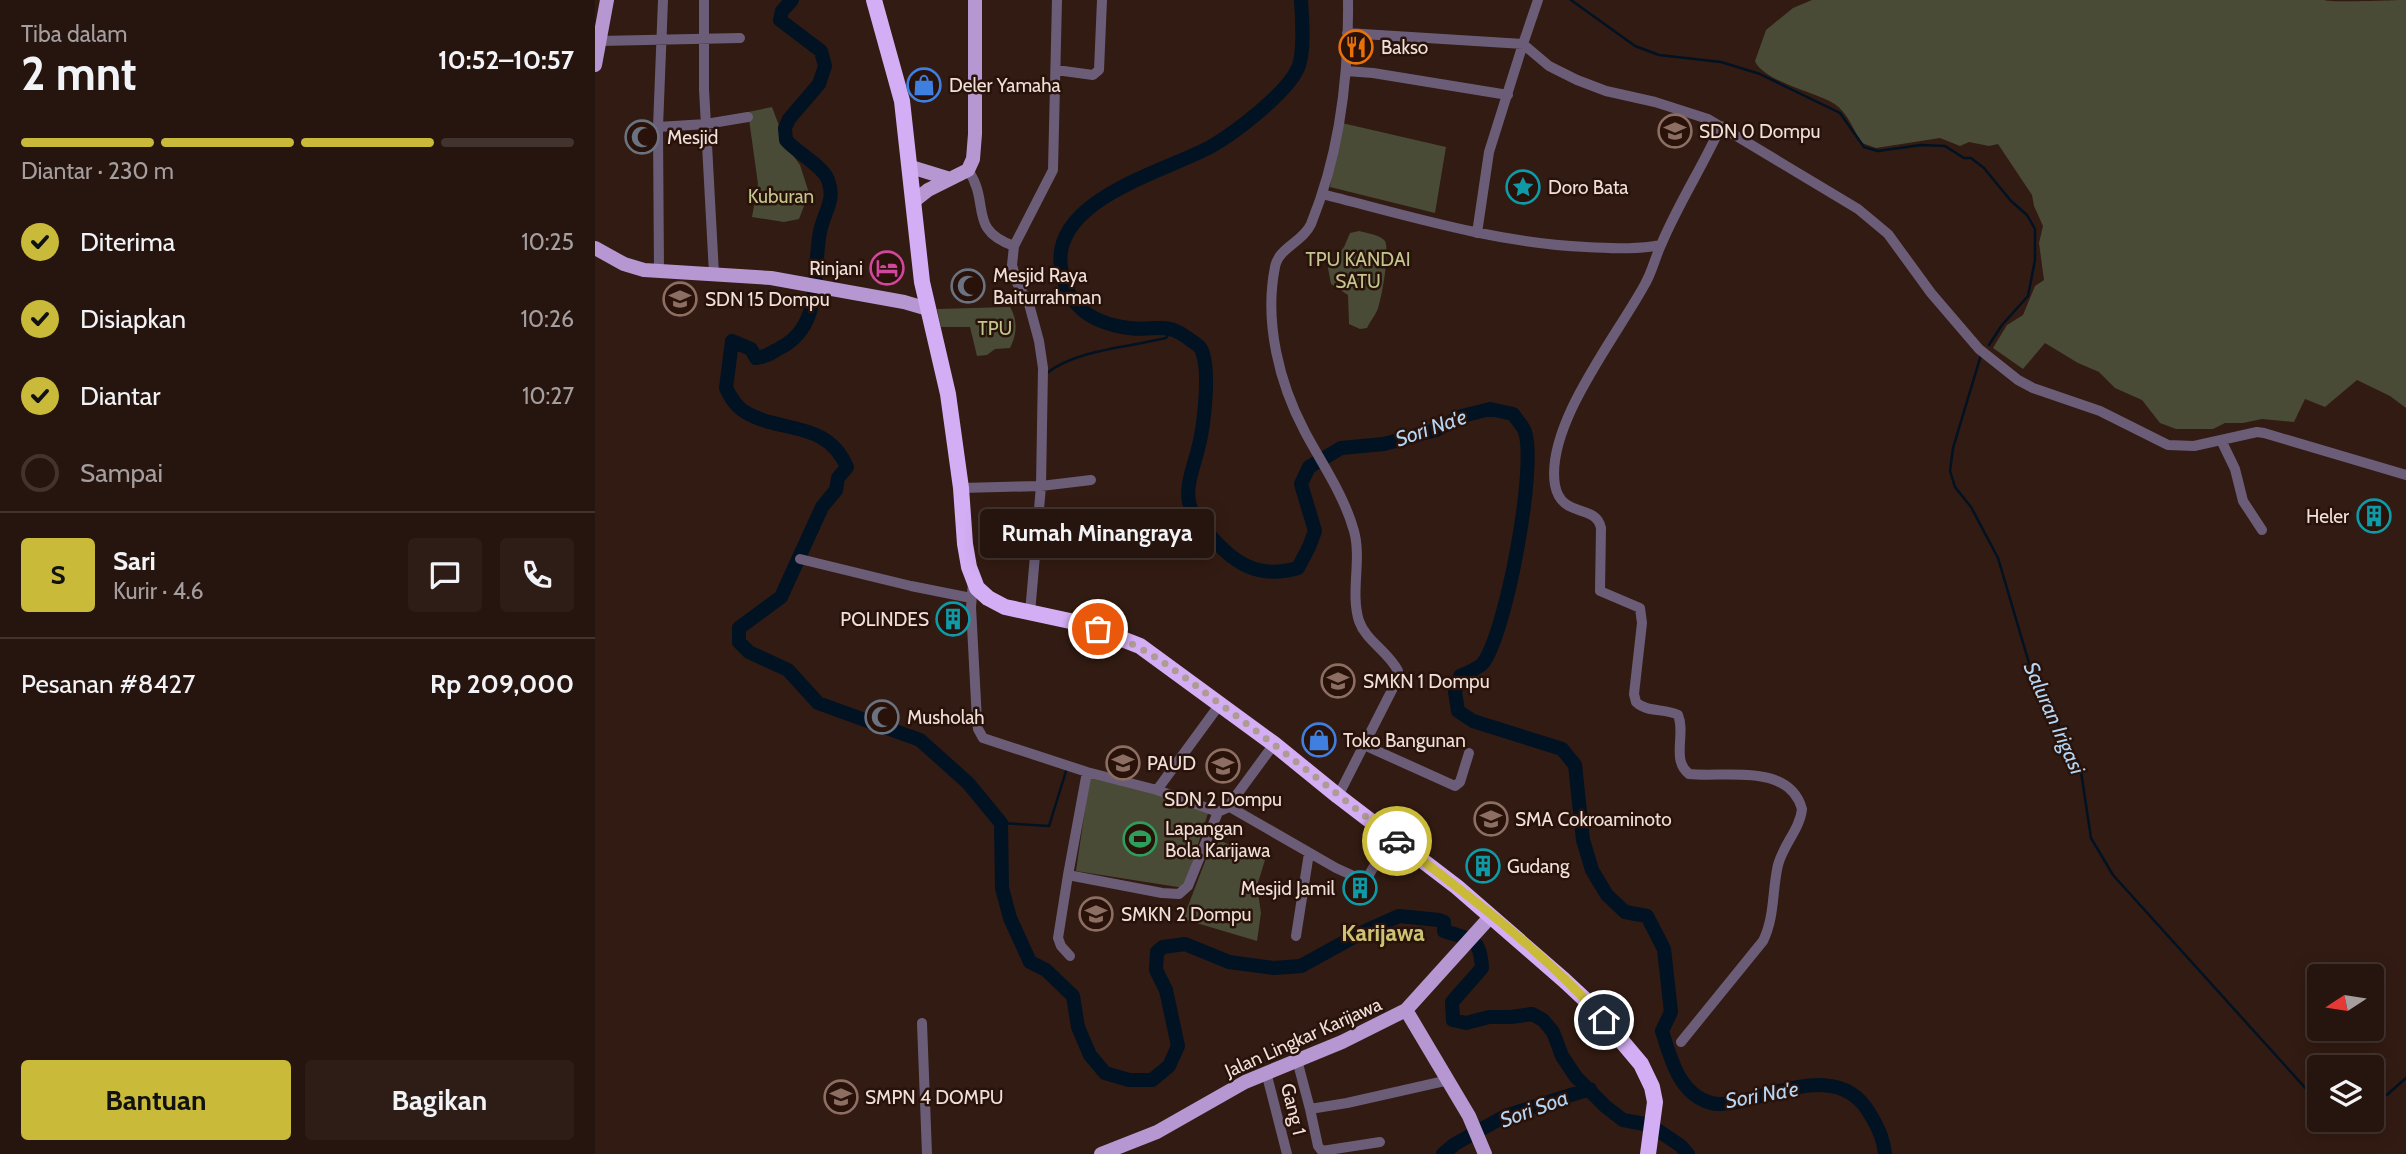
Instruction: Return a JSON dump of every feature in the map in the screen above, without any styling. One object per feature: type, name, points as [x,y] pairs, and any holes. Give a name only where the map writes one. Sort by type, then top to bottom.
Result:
[{"type":"highway","points":[[874,0],[902,102],[922,282],[948,394],[961,488],[965,544],[973,581],[981,592],[977,601],[1084,624],[1140,646],[1274,744],[1457,887],[1574,989],[1633,1053],[1652,1087],[1655,1102],[1648,1154]]},
{"type":"main road","points":[[914,201],[928,190],[968,170],[973,159],[975,0]]},
{"type":"main road","points":[[595,65],[602,4]]},
{"type":"main road","points":[[911,167],[950,179]]},
{"type":"main road","points":[[595,248],[631,267],[659,272],[714,274],[805,284],[928,309]]},
{"type":"main road","points":[[904,302],[922,282]]},
{"type":"main road","name":"Jalan Lingkar Karijawa","points":[[1101,1154],[1157,1132],[1266,1072],[1342,1042],[1406,1010],[1492,916]]},
{"type":"main road","points":[[1406,1010],[1469,1116],[1484,1151]]},
{"type":"street","points":[[659,272],[658,127],[663,0]]},
{"type":"street","points":[[704,0],[706,124],[714,274]]},
{"type":"street","points":[[1030,613],[1041,486],[1043,368],[1030,303],[1017,283],[1012,265],[1014,246],[1053,170],[1057,0]]},
{"type":"street","points":[[1056,70],[1093,75],[1099,70],[1102,0]]},
{"type":"street","points":[[1338,796],[1394,686],[1398,671],[1360,624],[1357,610],[1356,538],[1342,499],[1303,429],[1281,369],[1273,334],[1273,279],[1278,256],[1307,232],[1322,194],[1341,120],[1346,71],[1348,0]]},
{"type":"street","points":[[1477,233],[1487,163],[1538,0]]},
{"type":"street","points":[[1347,33],[1523,44],[1549,66],[1577,80],[1606,91],[1655,102],[1709,119],[1875,222],[1901,249],[1931,293],[1979,349],[2018,380],[2033,388],[2111,415],[2168,445],[2194,446],[2264,433],[2406,475]]},
{"type":"street","points":[[599,41],[740,38]]},
{"type":"street","points":[[1346,71],[1508,95]]},
{"type":"street","points":[[658,127],[706,124],[748,117]]},
{"type":"street","points":[[1681,1042],[1763,941],[1771,920],[1778,863],[1799,823],[1802,809],[1793,793],[1768,778],[1742,774],[1689,774],[1682,767],[1679,755],[1681,724],[1678,715],[1639,706],[1636,702],[1634,694],[1642,624],[1640,608],[1600,591],[1599,520],[1564,505],[1555,487],[1553,468],[1563,431],[1613,334],[1645,284],[1661,244],[1721,126]]},
{"type":"street","points":[[968,170],[977,188],[987,231],[998,240],[1014,246]]},
{"type":"street","points":[[1322,194],[1477,233],[1560,246],[1630,249],[1661,244]]},
{"type":"street","points":[[2221,440],[2235,469],[2243,501],[2262,530]]},
{"type":"street","points":[[961,488],[1041,486],[1091,480]]},
{"type":"street","points":[[800,559],[977,601],[977,721],[981,736],[988,740],[1087,772],[1157,790],[1218,812],[1229,806],[1274,744]]},
{"type":"street","points":[[1157,790],[1220,704]]},
{"type":"street","points":[[1364,745],[1455,786],[1460,782],[1469,753]]},
{"type":"street","points":[[1070,956],[1058,938],[1087,772]]},
{"type":"street","points":[[1229,806],[1358,878],[1369,875],[1391,836]]},
{"type":"street","points":[[1068,875],[1179,894],[1188,886],[1218,812]]},
{"type":"street","points":[[1296,936],[1309,853]]},
{"type":"street","points":[[922,1023],[927,1154]]},
{"type":"street","points":[[1297,1060],[1318,1146],[1322,1151],[1380,1142]]},
{"type":"street","name":"Gang 1","points":[[1266,1072],[1287,1154]]},
{"type":"street","points":[[1310,1109],[1449,1080]]},
{"type":"green space","points":[[1812,0],[2406,0],[2406,408],[2390,396],[2357,380],[2325,407],[2305,399],[2294,422],[2262,419],[2225,423],[2213,429],[2176,429],[2160,423],[2142,400],[2115,388],[2099,372],[2045,343],[2023,369],[1993,348],[2007,325],[2023,315],[2035,286],[2044,280],[2039,243],[2043,226],[2032,195],[1998,144],[1989,146],[1969,142],[1960,146],[1940,138],[1876,148],[1862,143],[1846,116],[1833,103],[1778,80],[1760,68],[1755,61],[1766,30],[1793,8]]},
{"type":"green space","name":"Kuburan","points":[[772,107],[787,147],[800,165],[809,193],[799,219],[784,222],[752,217],[758,184],[748,112]]},
{"type":"green space","points":[[1342,123],[1446,147],[1435,213],[1330,187]]},
{"type":"green space","name":"TPU KANDAI SATU","points":[[1359,231],[1383,239],[1387,254],[1378,308],[1367,328],[1360,329],[1349,324],[1348,295],[1331,284],[1328,268],[1344,247],[1350,233]]},
{"type":"green space","name":"TPU","points":[[1010,307],[1016,328],[1010,348],[995,349],[987,355],[977,356],[970,327],[941,327],[937,309]]},
{"type":"green space","name":"Lapangan Bola Karijawa","points":[[1090,775],[1210,807],[1184,888],[1076,871]]},
{"type":"green space","points":[[1214,838],[1265,860],[1257,886],[1261,913],[1257,941],[1183,919]]},
{"type":"waterway","points":[[792,0],[782,11],[780,20],[821,51],[825,66],[819,84],[789,119],[785,128],[786,140],[825,175],[830,187],[830,200],[820,232],[813,297],[804,326],[780,348],[756,358],[751,349],[732,341],[726,388],[739,408],[756,418],[814,434],[827,441],[847,467],[838,478],[836,490],[822,507],[781,597],[739,628],[739,642],[749,652],[788,670],[818,703],[920,740],[968,783],[1001,823],[1002,888],[1010,918],[1030,962],[1046,970],[1073,996],[1078,1027],[1090,1055],[1105,1073],[1129,1080],[1152,1080],[1169,1066],[1178,1046],[1166,990],[1156,970],[1157,952],[1163,947],[1185,944],[1229,962],[1274,968],[1301,966],[1361,933],[1399,916],[1439,920],[1444,922],[1444,931],[1472,941],[1481,958],[1482,968],[1452,1002],[1453,1020],[1466,1023],[1489,1017],[1532,1014],[1543,1020],[1553,1032],[1562,1056],[1576,1077],[1605,1106],[1623,1120],[1650,1125],[1681,1146],[1688,1154]]},
{"type":"waterway","name":"Sori Na'e","points":[[1301,0],[1302,53],[1292,78],[1260,111],[1222,140],[1116,190],[1093,205],[1074,223],[1063,243],[1061,267],[1068,292],[1083,310],[1103,322],[1138,329],[1166,328],[1180,333],[1200,348],[1206,370],[1204,413],[1188,499],[1196,517],[1217,543],[1237,560],[1258,570],[1271,572],[1298,568],[1309,547],[1315,531],[1301,484],[1309,467],[1341,448],[1384,444],[1436,430],[1462,416],[1490,409],[1513,414],[1525,432],[1528,451],[1527,479],[1517,549],[1510,586],[1492,646],[1481,665],[1460,676],[1455,692],[1458,711],[1473,721],[1562,749],[1575,765],[1583,840],[1592,870],[1607,895],[1625,912],[1647,916],[1664,949],[1671,1012],[1662,1031],[1678,1074],[1691,1092],[1711,1103],[1720,1104],[1815,1085],[1846,1090],[1859,1099],[1870,1114],[1880,1133],[1885,1154]]},
{"type":"waterway","name":"Saluran Irigasi","points":[[1571,0],[1635,46],[1659,55],[1721,62],[1760,74],[1840,113],[1864,147],[1878,151],[1921,145],[1945,146],[1964,158],[1971,158],[1984,168],[2011,201],[2027,215],[2035,229],[2035,260],[2028,296],[2002,325],[1989,345]]},
{"type":"waterway","points":[[1047,373],[1059,365],[1088,354],[1166,338],[1172,329]]},
{"type":"waterway","name":"Saluran Irigasi","points":[[1981,355],[1953,448],[1950,471],[1955,487],[1971,507],[1998,558],[2034,680],[2080,765],[2091,838],[2113,875],[2307,1090]]},
{"type":"waterway","points":[[1001,823],[1049,826],[1067,768]]},
{"type":"waterway","name":"Saluran Irigasi","points":[[2384,1096],[2406,1078]]},
{"type":"waterway","name":"Sori Soa","points":[[1443,1154],[1455,1144],[1505,1116],[1590,1089]]},
{"type":"way so far","points":[[1098,629],[1140,646],[1161,660],[1274,744],[1397,841]]},
{"type":"place","name":"Bakso","points":[[1356,47]]},
{"type":"place","name":"Deler Yamaha","points":[[924,85]]},
{"type":"place","name":"SDN 0 Dompu","points":[[1675,131]]},
{"type":"place","name":"Mesjid","points":[[642,137]]},
{"type":"place","name":"Doro Bata","points":[[1523,187]]},
{"type":"place","name":"Rinjani","points":[[887,268]]},
{"type":"place","name":"Mesjid Raya Baiturrahman","points":[[968,286]]},
{"type":"place","name":"SDN 15 Dompu","points":[[680,299]]},
{"type":"place","name":"Heler","points":[[2374,516]]},
{"type":"place","name":"POLINDES","points":[[953,619]]},
{"type":"place","name":"Rumah Minangraya","points":[[1098,629]]},
{"type":"place","name":"SMKN 1 Dompu","points":[[1338,681]]},
{"type":"place","name":"Musholah","points":[[882,717]]},
{"type":"place","name":"Toko Bangunan","points":[[1319,740]]},
{"type":"place","name":"PAUD","points":[[1123,763]]},
{"type":"place","name":"SDN 2 Dompu","points":[[1223,766]]},
{"type":"place","name":"SMA Cokroaminoto","points":[[1491,819]]},
{"type":"place","name":"Lapangan Bola Karijawa","points":[[1140,839]]},
{"type":"place","name":"Gudang","points":[[1483,866]]},
{"type":"place","name":"Mesjid Jamil","points":[[1360,888]]},
{"type":"place","name":"SMKN 2 Dompu","points":[[1096,914]]},
{"type":"place","name":"SMPN 4 DOMPU","points":[[841,1097]]},
{"type":"district","name":"Karijawa","points":[[1383,933]]},
{"type":"route","points":[[1397,841],[1512,933],[1604,1020]]}]
